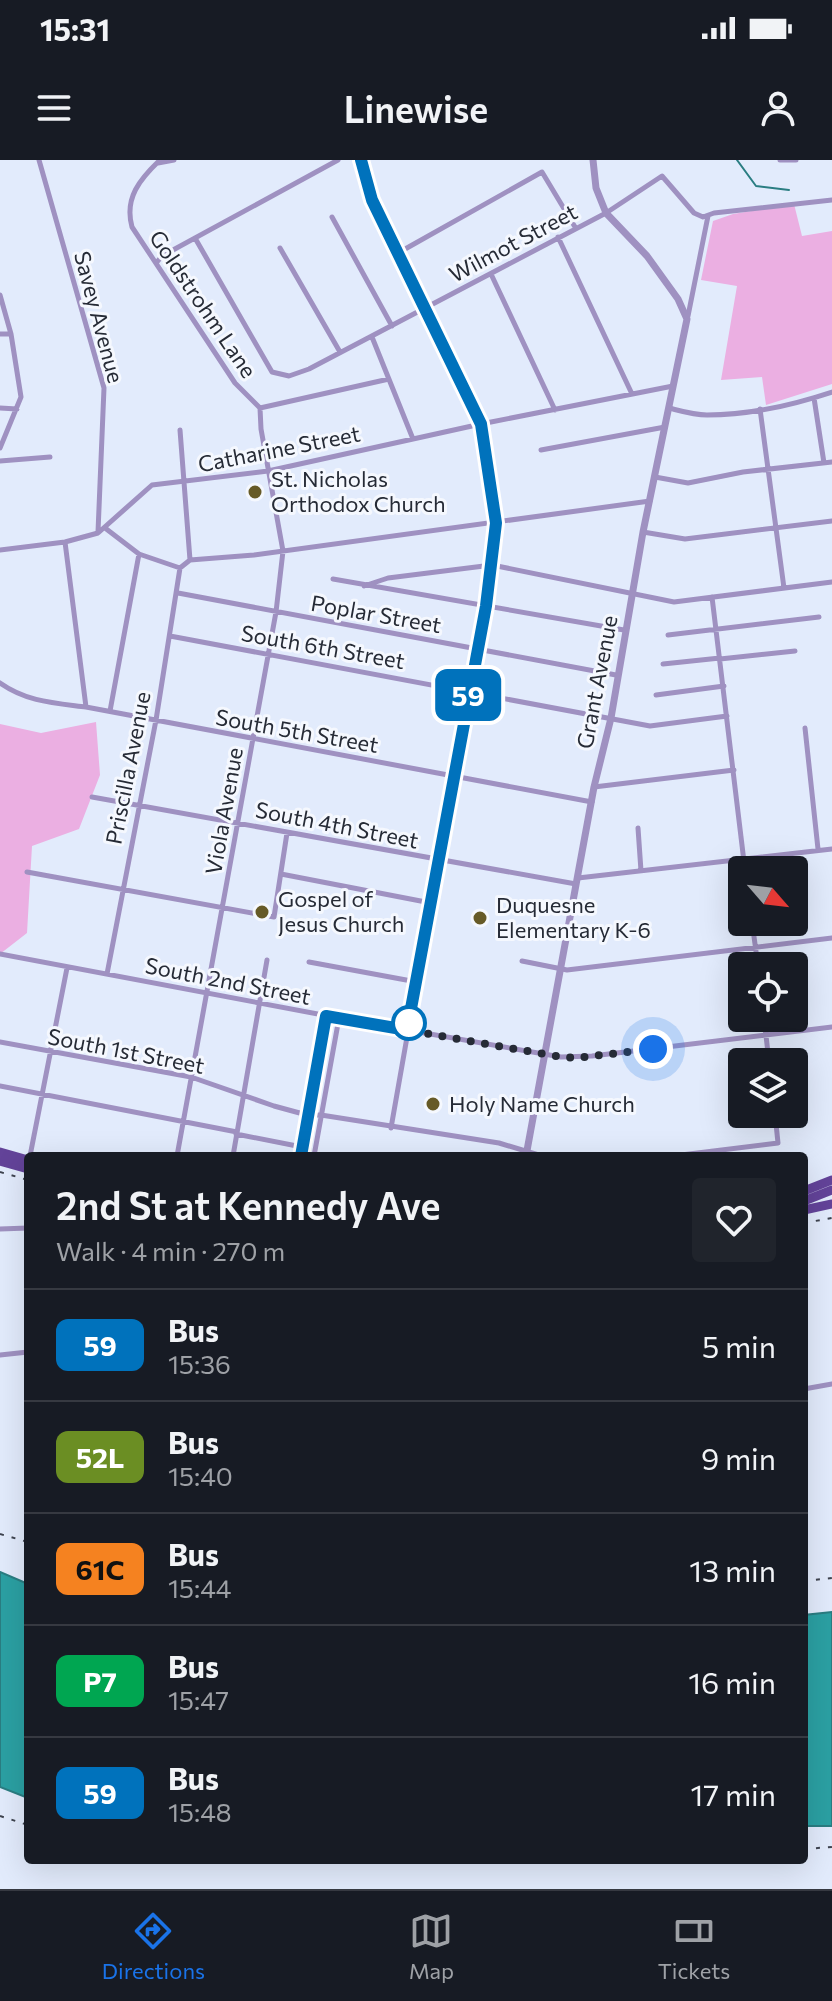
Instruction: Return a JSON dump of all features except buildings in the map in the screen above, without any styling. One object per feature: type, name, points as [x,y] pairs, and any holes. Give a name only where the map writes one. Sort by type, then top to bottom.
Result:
[{"type":"main road","points":[[0,1152],[24,1157]]},
{"type":"main road","points":[[0,1161],[24,1168]]},
{"type":"main road","points":[[808,1189],[832,1180]]},
{"type":"main road","points":[[808,1199],[832,1190]]},
{"type":"main road","points":[[808,1209],[832,1204]]},
{"type":"street","name":"Savey Avenue","points":[[39,160],[104,388],[98,533]]},
{"type":"street","points":[[158,162],[174,160]]},
{"type":"street","points":[[157,262],[338,160]]},
{"type":"street","points":[[361,160],[372,200],[481,424],[496,523],[486,606],[391,1128]]},
{"type":"street","points":[[593,160],[596,188],[606,213],[647,256],[678,299],[687,319]]},
{"type":"street","points":[[780,160],[796,160]]},
{"type":"street","name":"Goldstrohm Lane","points":[[158,162],[136,186],[129,215],[138,238],[157,262],[235,383],[260,408],[268,471]]},
{"type":"street","points":[[398,253],[542,172],[575,227]]},
{"type":"street","name":"Wilmot Street","points":[[195,238],[272,372],[289,376],[372,337],[606,213],[662,176],[694,213],[708,216]]},
{"type":"street","points":[[708,216],[832,200]]},
{"type":"street","name":"Grant Avenue","points":[[526,1152],[594,787],[611,718],[643,532],[708,216]]},
{"type":"street","points":[[332,217],[392,326]]},
{"type":"street","points":[[558,237],[632,394]]},
{"type":"street","points":[[280,248],[340,352]]},
{"type":"street","points":[[491,274],[555,410]]},
{"type":"street","points":[[0,295],[11,334],[21,397],[0,448]]},
{"type":"street","points":[[0,334],[11,334]]},
{"type":"street","points":[[372,337],[413,439]]},
{"type":"street","points":[[260,408],[389,379]]},
{"type":"street","name":"Catharine Street","points":[[0,550],[65,542],[98,533],[152,485],[268,471],[674,386]]},
{"type":"street","points":[[669,408],[703,415],[760,409],[832,392]]},
{"type":"street","points":[[814,398],[824,463]]},
{"type":"street","points":[[0,408],[17,409]]},
{"type":"street","points":[[760,409],[784,588]]},
{"type":"street","points":[[541,450],[665,427]]},
{"type":"street","points":[[180,430],[190,560]]},
{"type":"street","points":[[0,461],[50,457]]},
{"type":"street","points":[[655,477],[688,483],[832,462]]},
{"type":"street","name":"Viola Avenue","points":[[178,1152],[276,612],[283,551],[268,471]]},
{"type":"street","points":[[105,528],[139,554],[180,568],[190,560],[283,551],[650,501]]},
{"type":"street","points":[[643,532],[685,539],[832,521]]},
{"type":"street","points":[[65,542],[86,707]]},
{"type":"street","points":[[110,711],[139,554]]},
{"type":"street","points":[[364,586],[388,578],[492,565],[674,602],[832,582]]},
{"type":"street","name":"Priscilla Avenue","points":[[107,974],[156,720],[180,568]]},
{"type":"street","points":[[333,579],[624,630]]},
{"type":"street","name":"Poplar Street","points":[[178,593],[616,675]]},
{"type":"street","points":[[712,597],[744,856]]},
{"type":"street","points":[[668,635],[819,617]]},
{"type":"street","name":"South 6th Street","points":[[170,636],[650,726],[727,716]]},
{"type":"street","points":[[663,664],[795,651]]},
{"type":"street","name":"South 5th Street","points":[[0,683],[17,695],[35,701],[110,711],[592,802]]},
{"type":"street","points":[[656,695],[724,686]]},
{"type":"street","points":[[805,728],[818,849]]},
{"type":"street","points":[[594,787],[734,770]]},
{"type":"street","name":"South 4th Street","points":[[92,797],[438,860],[576,881],[728,861]]},
{"type":"street","points":[[638,828],[641,871]]},
{"type":"street","points":[[27,872],[274,917],[287,833]]},
{"type":"street","name":"South 4th Street","points":[[766,856],[832,849]]},
{"type":"street","points":[[281,874],[431,903]]},
{"type":"street","points":[[754,936],[756,952]]},
{"type":"street","points":[[522,961],[567,970],[832,938]]},
{"type":"street","name":"South 2nd Street","points":[[0,954],[326,1016],[576,1058],[832,1027]]},
{"type":"street","points":[[234,1152],[267,960]]},
{"type":"street","points":[[309,962],[417,982]]},
{"type":"street","points":[[30,1152],[67,968]]},
{"type":"street","points":[[301,1152],[326,1016]]},
{"type":"street","points":[[315,1152],[339,1018]]},
{"type":"street","points":[[766,1032],[767,1048]]},
{"type":"street","name":"South 1st Street","points":[[0,1042],[191,1077],[307,1115],[499,1143],[521,1152]]},
{"type":"street","points":[[0,1086],[302,1147]]},
{"type":"street","points":[[705,1152],[778,1143],[776,1128]]},
{"type":"street","points":[[0,1229],[24,1228]]},
{"type":"street","points":[[0,1355],[24,1352]]},
{"type":"street","points":[[808,1388],[832,1384]]},
{"type":"shaded area","points":[[794,204],[802,236],[832,231],[832,384],[766,405],[762,377],[721,380],[737,286],[701,280],[713,221],[733,214]]},
{"type":"shaded area","points":[[96,722],[100,775],[79,829],[32,846],[27,933],[0,954],[0,724],[41,733]]},
{"type":"shaded area","points":[[0,1572],[24,1582],[24,1796],[0,1787]]},
{"type":"shaded area","points":[[832,1612],[832,1826],[808,1826],[808,1615]]},
{"type":"waterway","points":[[737,160],[756,186],[789,190]]},
{"type":"railway","points":[[0,1172],[24,1179]]},
{"type":"railway","points":[[808,1222],[832,1218]]},
{"type":"railway","points":[[0,1534],[24,1541]]},
{"type":"railway","points":[[808,1581],[832,1578]]},
{"type":"railway","points":[[0,1816],[24,1824]]},
{"type":"railway","points":[[808,1849],[832,1847]]},
{"type":"bus line","name":"59","points":[[302,1152],[326,1016],[407,1030],[486,606],[496,523],[481,424],[372,200],[361,160]]},
{"type":"place","name":"St. Nicholas Orthodox Church","points":[[255,492]]},
{"type":"place","name":"Gospel of Jesus Church","points":[[262,912]]},
{"type":"place","name":"Duquesne Elementary K-6","points":[[480,918]]},
{"type":"place","name":"Holy Name Church","points":[[433,1104]]},
{"type":"route","points":[[409,1023],[407,1030],[561,1057],[653,1049]]}]
